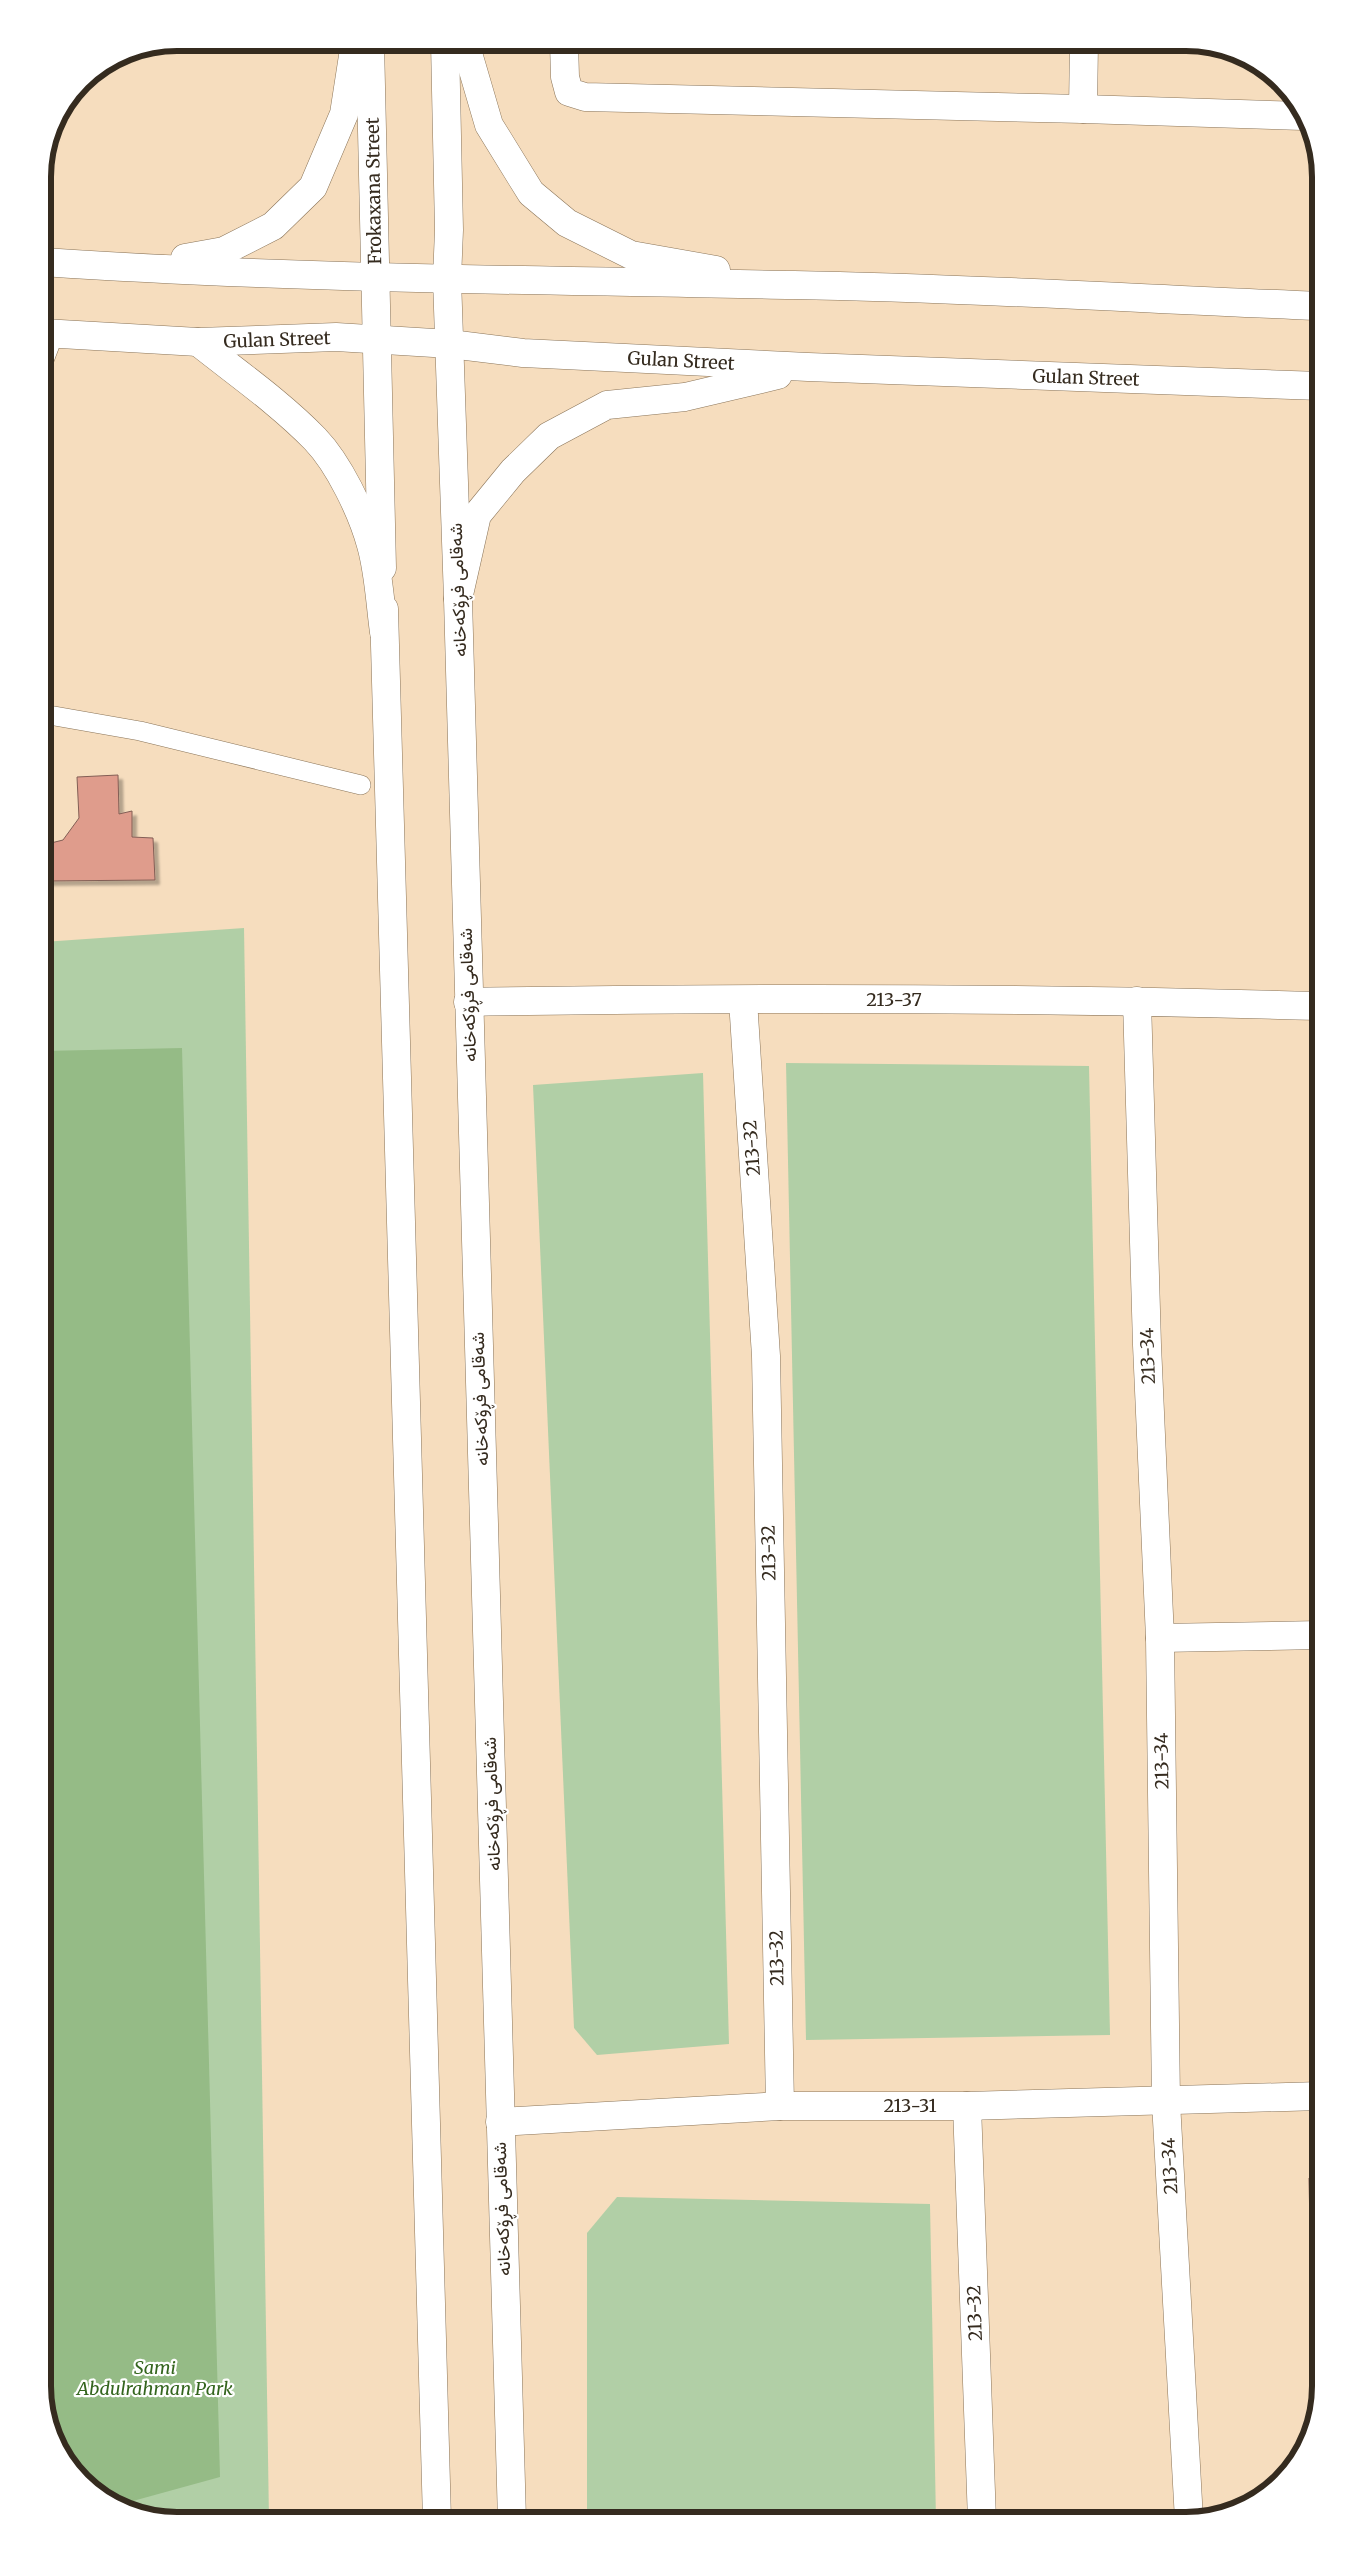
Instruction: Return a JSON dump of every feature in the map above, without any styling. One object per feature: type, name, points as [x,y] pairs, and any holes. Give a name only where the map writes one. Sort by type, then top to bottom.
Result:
[{"type":"main road","points":[[132,268],[224,251],[273,226],[313,187],[344,114],[354,51]]},
{"type":"main road","name":"Frokaxana Street","points":[[370,51],[376,276],[375,339]]},
{"type":"main road","points":[[445,51],[449,230],[447,279]]},
{"type":"main road","points":[[467,51],[489,125],[531,193],[567,223],[630,255],[798,285]]},
{"type":"main road","points":[[564,51],[565,77],[569,92],[585,97],[1296,116]]},
{"type":"main road","points":[[1083,109],[1084,52]]},
{"type":"main road","points":[[52,263],[132,268],[447,279],[798,285],[1312,306]]},
{"type":"main road","name":"شەقامی فڕۆکەخانە","points":[[447,279],[458,599],[512,2511]]},
{"type":"main road","name":"Gulan Street","points":[[52,333],[198,342],[336,337],[450,344],[523,353],[808,367],[1312,386]]},
{"type":"main road","points":[[375,339],[437,2511]]},
{"type":"main road","points":[[198,342],[289,415],[316,440],[330,459],[350,494],[371,546],[384,632]]},
{"type":"main road","points":[[458,599],[477,515],[513,471],[549,436],[607,405],[685,397],[808,367]]},
{"type":"main road","name":"213-37","points":[[468,1002],[743,1000],[1137,1001],[1312,1006]]},
{"type":"main road","name":"213-32","points":[[743,1000],[766,1356],[780,2106]]},
{"type":"main road","name":"213-34","points":[[1137,1001],[1147,1345],[1160,1638],[1166,2102],[1189,2512]]},
{"type":"main road","points":[[1160,1638],[1312,1635]]},
{"type":"main road","name":"213-31","points":[[500,2122],[780,2106],[967,2106],[1166,2102],[1312,2096]]},
{"type":"main road","name":"213-32","points":[[967,2106],[982,2512]]},
{"type":"lane","points":[[52,716],[140,731],[361,785]]},
{"type":"green space","name":"Sami Abdulrahman Park","points":[[244,928],[269,2511],[169,2511],[137,2505],[122,2499],[107,2491],[88,2475],[77,2462],[61,2434],[52,2402],[52,941]]},
{"type":"green space","name":"Sami Abdulrahman Park","points":[[182,1048],[220,2477],[129,2502],[107,2491],[88,2475],[68,2449],[56,2418],[51,2386],[52,1051]]},
{"type":"green space","points":[[786,1063],[1089,1066],[1110,2035],[806,2040]]},
{"type":"green space","points":[[703,1073],[729,2044],[597,2055],[574,2028],[533,1085]]},
{"type":"green space","points":[[617,2197],[930,2204],[936,2512],[587,2511],[587,2233]]},
{"type":"building","points":[[118,775],[119,814],[132,811],[132,837],[153,838],[155,880],[52,881],[52,843],[63,840],[79,818],[77,777]]},
{"type":"building","points":[[1309,2178],[1312,2178],[1312,2329]]}]
